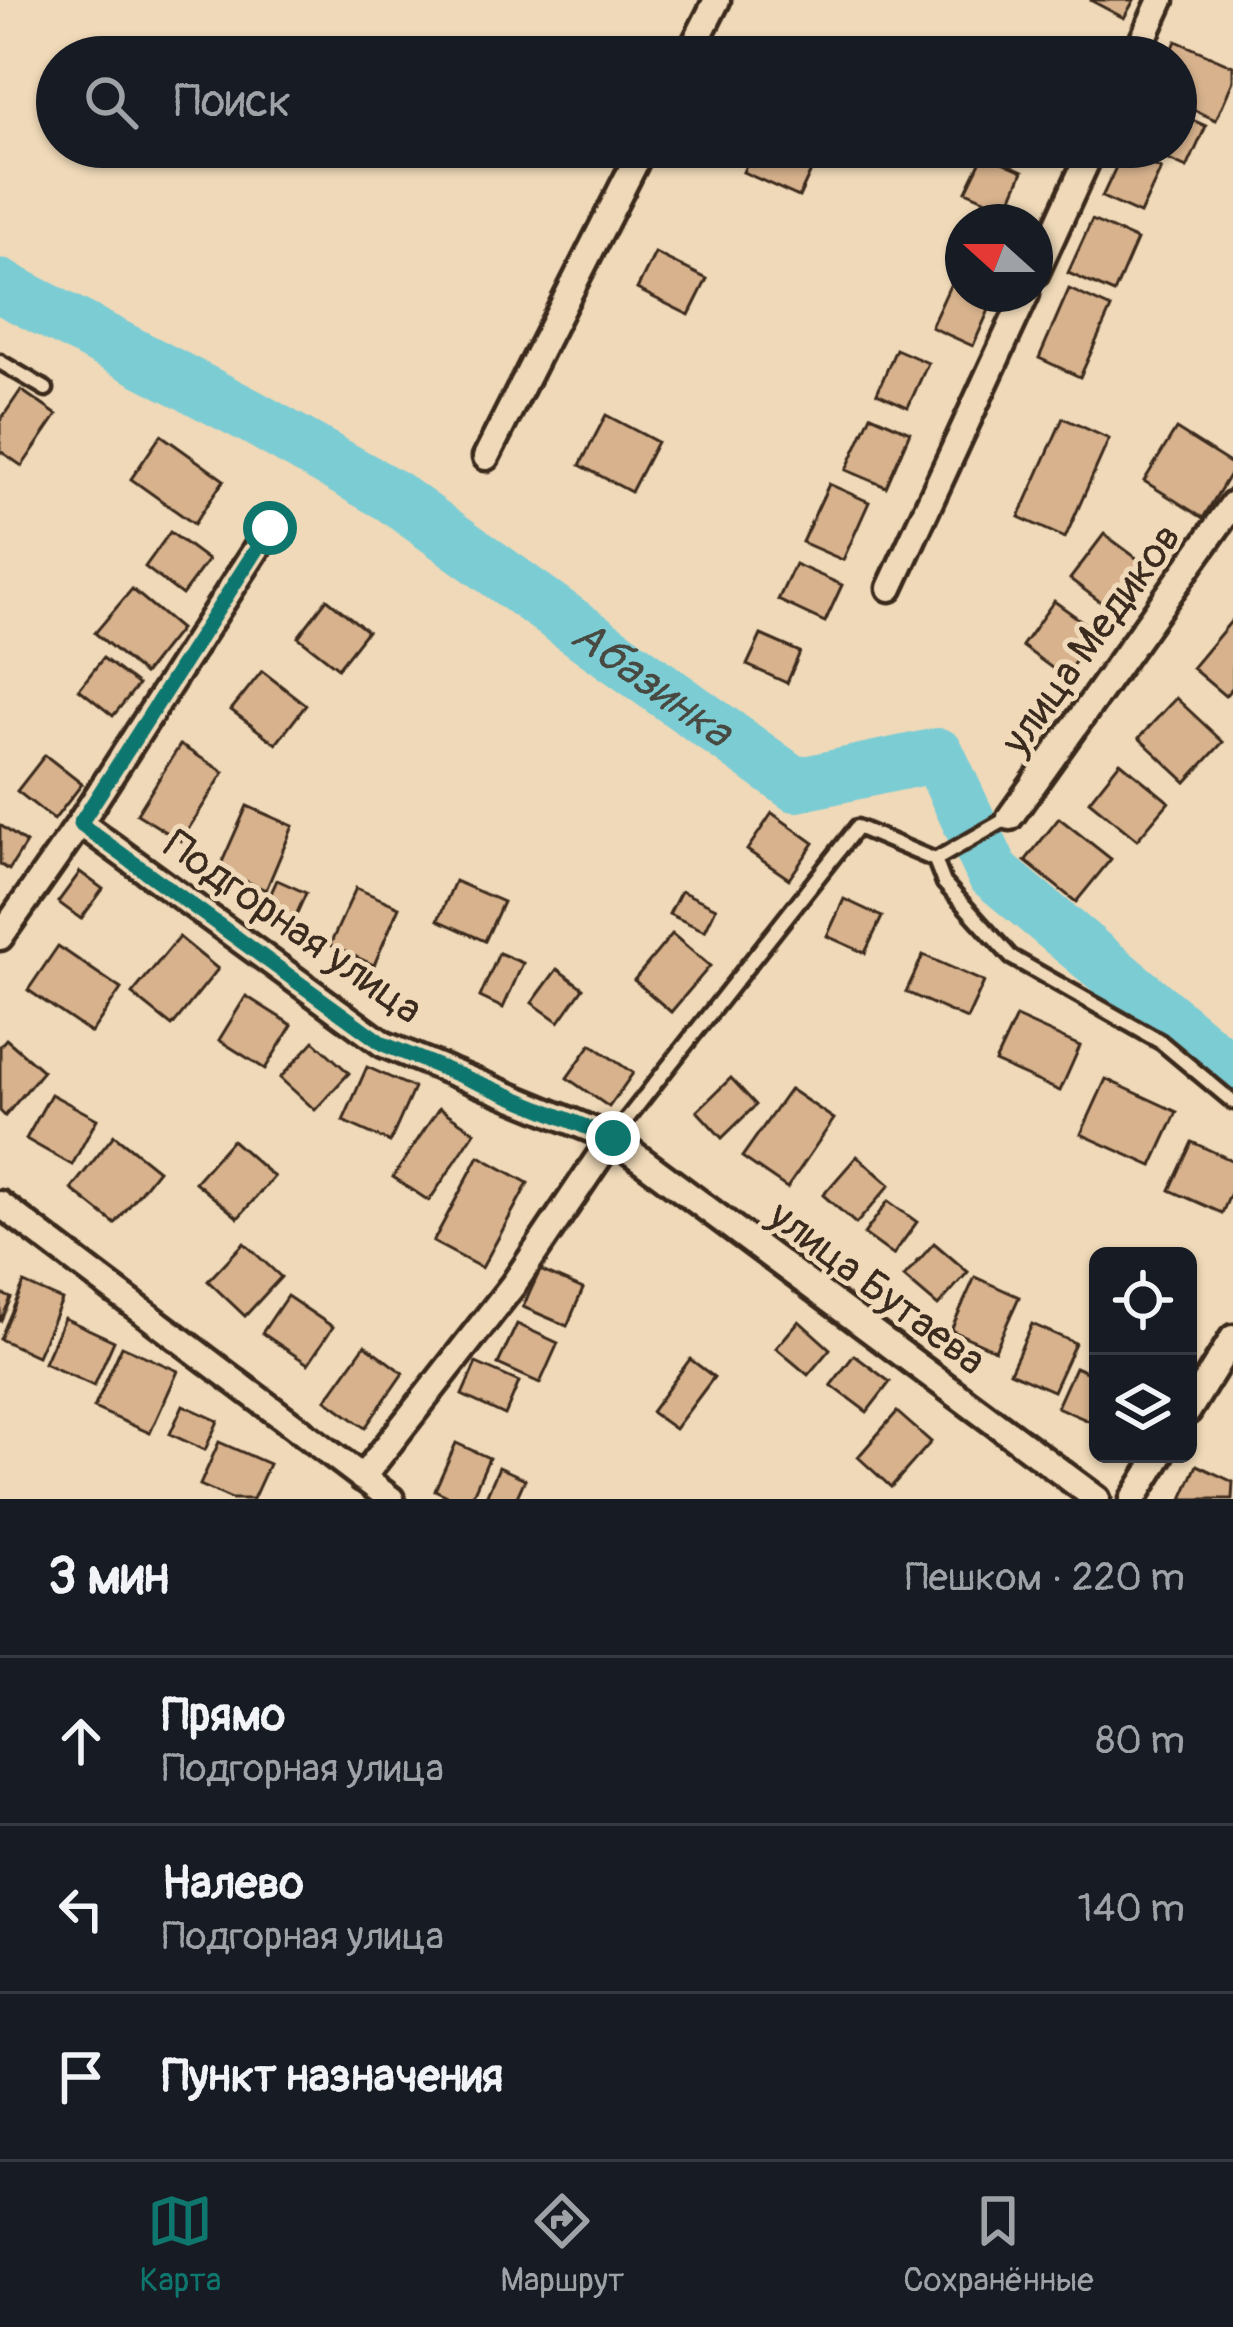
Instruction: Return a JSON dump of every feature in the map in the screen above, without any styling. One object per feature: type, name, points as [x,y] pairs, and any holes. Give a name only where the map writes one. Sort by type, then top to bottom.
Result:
[{"type":"street","points":[[699,36],[717,0]]},
{"type":"street","points":[[1145,36],[1161,0]]},
{"type":"street","points":[[486,457],[632,168]]},
{"type":"street","points":[[1053,235],[1084,168]]},
{"type":"street","points":[[890,588],[1018,312]]},
{"type":"street","name":"улица Медиков","points":[[1010,817],[1233,504]]},
{"type":"street","points":[[0,937],[80,824],[270,528]]},
{"type":"street","name":"Подгорная улица","points":[[80,824],[383,1044],[613,1138]]},
{"type":"street","points":[[362,1478],[513,1285],[613,1138]]},
{"type":"street","name":"улица Бутаева","points":[[613,1138],[1097,1499]]},
{"type":"street","points":[[0,1204],[391,1499]]},
{"type":"street","points":[[1197,1396],[1233,1338]]},
{"type":"street","points":[[1133,1499],[1155,1463]]},
{"type":"lane","points":[[0,362],[46,389]]},
{"type":"lane","points":[[935,860],[1010,817]]},
{"type":"lane","points":[[613,1138],[857,827],[935,860],[944,883],[1011,958],[1161,1042],[1233,1102]]},
{"type":"building","points":[[1090,0],[1134,0],[1124,18]]},
{"type":"building","points":[[1197,50],[1233,66],[1233,81],[1216,120],[1197,111]]},
{"type":"building","points":[[1197,122],[1206,126],[1197,146]]},
{"type":"building","points":[[745,168],[812,168],[799,197],[743,172]]},
{"type":"building","points":[[977,168],[1023,171],[1009,204],[996,204],[966,191]]},
{"type":"building","points":[[1116,168],[1161,169],[1140,214],[1102,197]]},
{"type":"building","points":[[1092,220],[1137,240],[1114,293],[1068,273]]},
{"type":"building","points":[[655,253],[707,279],[689,315],[637,289]]},
{"type":"building","points":[[1069,289],[1111,308],[1080,377],[1039,358]]},
{"type":"building","points":[[945,296],[945,312],[988,312],[973,346],[931,327]]},
{"type":"building","points":[[896,349],[928,363],[908,407],[877,393]]},
{"type":"building","points":[[21,390],[57,415],[22,466],[0,451],[0,421]]},
{"type":"building","points":[[606,415],[657,442],[631,492],[580,465]]},
{"type":"building","points":[[871,415],[910,432],[886,487],[846,470]]},
{"type":"building","points":[[1063,418],[1109,439],[1065,538],[1019,517]]},
{"type":"building","points":[[1176,429],[1233,465],[1203,518],[1144,481]]},
{"type":"building","points":[[161,435],[224,480],[194,524],[131,479]]},
{"type":"building","points":[[829,484],[869,502],[843,560],[802,542]]},
{"type":"building","points":[[170,532],[208,560],[182,595],[145,567]]},
{"type":"building","points":[[1104,534],[1146,565],[1111,610],[1070,579]]},
{"type":"building","points":[[795,564],[842,585],[825,622],[778,600]]},
{"type":"building","points":[[132,589],[180,629],[144,674],[95,633]]},
{"type":"building","points":[[327,599],[367,631],[338,668],[298,637]]},
{"type":"building","points":[[1054,601],[1097,632],[1064,677],[1022,646]]},
{"type":"building","points":[[1233,619],[1233,687],[1225,696],[1192,668]]},
{"type":"building","points":[[761,635],[800,652],[787,683],[747,665]]},
{"type":"building","points":[[103,658],[138,685],[113,716],[79,689]]},
{"type":"building","points":[[262,671],[306,705],[276,744],[231,710]]},
{"type":"building","points":[[1176,698],[1223,742],[1186,782],[1139,738]]},
{"type":"building","points":[[180,745],[224,772],[181,841],[137,814]]},
{"type":"building","points":[[45,755],[82,784],[54,820],[17,791]]},
{"type":"building","points":[[1120,762],[1169,802],[1137,840],[1089,801]]},
{"type":"building","points":[[247,806],[293,826],[266,890],[219,869]]},
{"type":"building","points":[[772,813],[814,843],[789,879],[747,850]]},
{"type":"building","points":[[1059,818],[1111,859],[1076,902],[1025,861]]},
{"type":"building","points":[[0,825],[26,843],[9,870],[0,864]]},
{"type":"building","points":[[80,872],[103,889],[81,919],[58,902]]},
{"type":"building","points":[[277,880],[306,893],[288,933],[259,920]]},
{"type":"building","points":[[455,881],[503,902],[485,941],[438,920]]},
{"type":"building","points":[[356,888],[399,907],[374,965],[330,945]]},
{"type":"building","points":[[681,891],[716,908],[705,931],[669,914]]},
{"type":"building","points":[[844,899],[882,917],[865,953],[827,936]]},
{"type":"building","points":[[672,934],[710,966],[671,1012],[634,980]]},
{"type":"building","points":[[179,937],[218,969],[172,1026],[132,994]]},
{"type":"building","points":[[58,946],[121,989],[91,1033],[28,990]]},
{"type":"building","points":[[499,953],[523,963],[503,1008],[480,997]]},
{"type":"building","points":[[923,955],[984,982],[967,1019],[906,992]]},
{"type":"building","points":[[557,969],[583,988],[559,1022],[532,1003]]},
{"type":"building","points":[[246,996],[292,1025],[265,1069],[219,1040]]},
{"type":"building","points":[[1016,1017],[1080,1046],[1060,1091],[995,1062]]},
{"type":"building","points":[[6,1039],[43,1071],[5,1116],[0,1111],[0,1046]]},
{"type":"building","points":[[314,1041],[349,1073],[315,1110],[280,1078]]},
{"type":"building","points":[[591,1044],[633,1073],[609,1107],[567,1078]]},
{"type":"building","points":[[367,1067],[414,1088],[390,1142],[343,1121]]},
{"type":"building","points":[[731,1078],[756,1105],[722,1138],[697,1111]]},
{"type":"building","points":[[1106,1079],[1177,1112],[1152,1166],[1081,1134]]},
{"type":"building","points":[[790,1089],[834,1119],[787,1188],[742,1157]]},
{"type":"building","points":[[51,1094],[97,1119],[72,1165],[26,1139]]},
{"type":"building","points":[[439,1108],[475,1132],[429,1201],[393,1177]]},
{"type":"building","points":[[114,1135],[158,1170],[115,1224],[71,1189]]},
{"type":"building","points":[[232,1140],[274,1177],[238,1218],[195,1182]]},
{"type":"building","points":[[1192,1142],[1233,1161],[1233,1188],[1222,1213],[1170,1190]]},
{"type":"building","points":[[479,1156],[528,1183],[482,1268],[433,1242]]},
{"type":"building","points":[[857,1156],[890,1185],[856,1224],[823,1195]]},
{"type":"building","points":[[888,1201],[917,1222],[893,1255],[864,1234]]},
{"type":"building","points":[[244,1243],[281,1277],[245,1316],[208,1281]]},
{"type":"building","points":[[934,1243],[968,1272],[938,1306],[904,1277]]},
{"type":"building","points":[[540,1270],[583,1289],[567,1326],[523,1307]]},
{"type":"building","points":[[975,1277],[1019,1297],[995,1350],[951,1330]]},
{"type":"building","points":[[24,1283],[62,1300],[37,1356],[0,1339]]},
{"type":"building","points":[[0,1293],[11,1298],[0,1322]]},
{"type":"building","points":[[287,1296],[333,1327],[308,1364],[262,1333]]},
{"type":"building","points":[[64,1318],[114,1341],[94,1386],[44,1363]]},
{"type":"building","points":[[799,1321],[830,1349],[808,1375],[776,1348]]},
{"type":"building","points":[[517,1324],[558,1343],[540,1383],[498,1364]]},
{"type":"building","points":[[1032,1324],[1075,1343],[1053,1391],[1010,1372]]},
{"type":"building","points":[[365,1345],[403,1373],[365,1428],[326,1400]]},
{"type":"building","points":[[122,1346],[178,1371],[150,1433],[94,1408]]},
{"type":"building","points":[[854,1355],[890,1382],[867,1412],[831,1385]]},
{"type":"building","points":[[690,1359],[714,1377],[675,1429],[651,1412]]},
{"type":"building","points":[[476,1363],[519,1382],[505,1415],[462,1395]]},
{"type":"building","points":[[1075,1367],[1089,1373],[1089,1421],[1057,1407]]},
{"type":"building","points":[[183,1405],[218,1421],[205,1450],[170,1434]]},
{"type":"building","points":[[897,1412],[931,1442],[891,1487],[858,1457]]},
{"type":"building","points":[[219,1442],[269,1464],[253,1499],[232,1499],[200,1485]]},
{"type":"building","points":[[456,1443],[489,1458],[471,1499],[454,1499],[435,1490]]},
{"type":"building","points":[[1197,1465],[1233,1482],[1232,1499],[1182,1499]]},
{"type":"building","points":[[499,1467],[525,1479],[516,1499],[485,1499]]},
{"type":"waterway","name":"Абазинка","points":[[0,286],[392,496],[796,785],[938,755],[993,873],[1233,1073]]},
{"type":"route","points":[[270,528],[80,824],[383,1044],[613,1138]]}]
